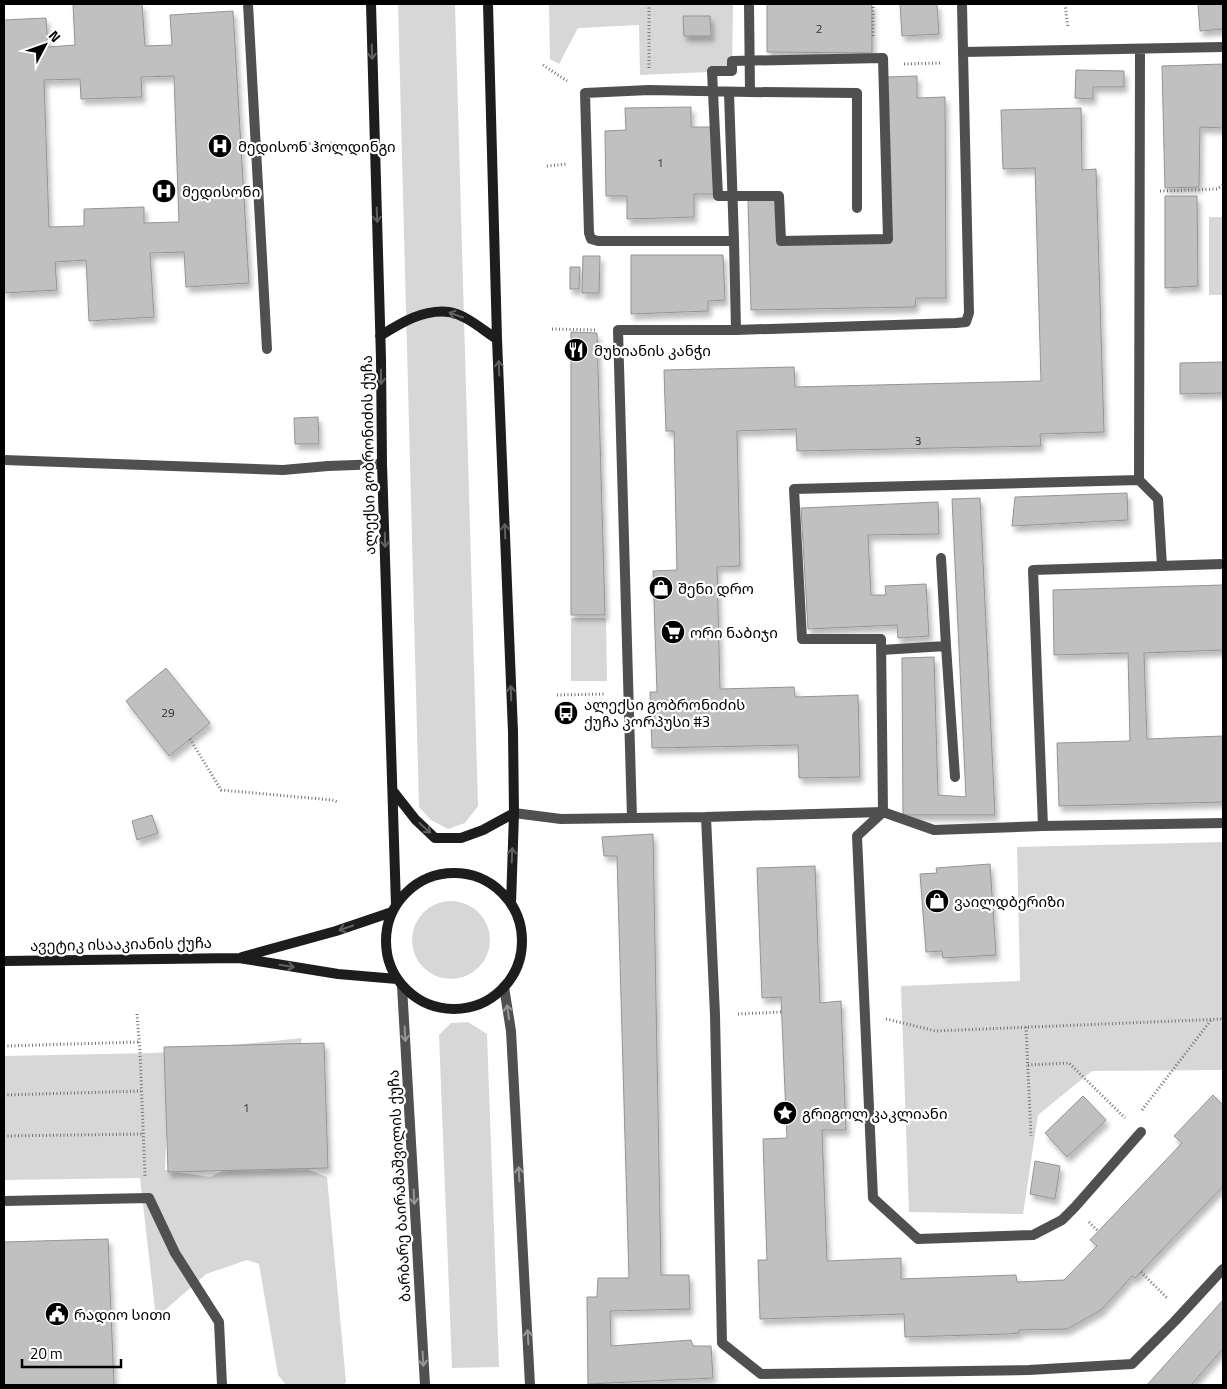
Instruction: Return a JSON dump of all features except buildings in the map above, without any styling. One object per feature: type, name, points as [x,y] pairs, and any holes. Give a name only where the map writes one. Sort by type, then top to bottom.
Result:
[{"type":"main road","name":"ალექსი გობრონიძის ქუჩა","points":[[371,4],[382,464],[393,792],[394,908]]},
{"type":"main road","points":[[488,4],[497,339],[513,732],[514,813],[511,904]]},
{"type":"main road","points":[[380,336],[404,321],[426,313],[450,312],[468,320],[497,339]]},
{"type":"main road","points":[[393,792],[415,819],[435,838],[461,838],[483,830],[514,813]]},
{"type":"main road","points":[[439,874],[467,874],[492,884],[511,904],[518,920],[522,937],[520,954],[515,971],[504,987],[486,1000],[465,1008],[442,1008],[420,1000],[400,982],[389,963],[386,929],[394,908],[414,885],[439,874]]},
{"type":"main road","name":"ავეტიკ ისააკიანის ქუჩა","points":[[239,958],[336,931],[394,908]]},
{"type":"main road","name":"ავეტიკ ისააკიანის ქუჩა","points":[[4,961],[239,958],[400,982]]},
{"type":"street","points":[[248,4],[267,349]]},
{"type":"street","points":[[750,4],[750,92]]},
{"type":"street","points":[[632,818],[618,330],[736,330],[966,322],[969,313],[962,4]]},
{"type":"street","points":[[963,52],[1223,47]]},
{"type":"street","points":[[1140,49],[1139,480],[1158,499],[1162,566]]},
{"type":"street","points":[[883,58],[888,239],[781,241],[779,196],[718,196],[713,92],[712,71],[732,71],[732,61],[883,58]]},
{"type":"street","points":[[734,241],[598,241],[591,239],[589,233],[585,93],[649,90],[857,93],[857,208]]},
{"type":"street","points":[[729,92],[736,330]]},
{"type":"street","points":[[4,460],[283,470],[382,464]]},
{"type":"street","points":[[1139,480],[794,489],[802,639],[881,639],[883,812],[857,836],[873,1198],[918,1239],[1033,1235],[1062,1220],[1141,1132]]},
{"type":"street","points":[[941,558],[954,777]]},
{"type":"street","points":[[1043,826],[1034,570],[1223,564]]},
{"type":"street","points":[[881,650],[946,646]]},
{"type":"street","points":[[514,813],[561,819],[883,812],[934,830],[1223,823]]},
{"type":"street","points":[[706,817],[715,1015],[722,1343],[761,1374],[1029,1370],[1132,1364],[1223,1268]]},
{"type":"street","name":"ბარბარე ბაირამაშვილის ქუჩა","points":[[400,982],[425,1385]]},
{"type":"street","points":[[504,987],[511,1031],[530,1385]]},
{"type":"street","points":[[4,1201],[149,1198],[175,1253],[219,1322],[222,1385]]},
{"type":"path","points":[[649,4],[649,90]]},
{"type":"path","points":[[543,65],[585,93]]},
{"type":"path","points":[[278,144],[335,143]]},
{"type":"path","points":[[547,166],[560,164]]},
{"type":"path","points":[[1140,192],[1217,189],[1223,185]]},
{"type":"path","points":[[552,329],[618,330]]},
{"type":"path","points":[[557,695],[628,694]]},
{"type":"path","points":[[190,739],[221,790],[338,802]]},
{"type":"path","points":[[715,1015],[782,1012]]},
{"type":"path","points":[[137,1014],[142,1091],[144,1172]]},
{"type":"path","points":[[880,1017],[936,1031],[1223,1019]]},
{"type":"path","points":[[1131,1124],[1212,1019]]},
{"type":"path","points":[[1026,1028],[1031,1136]]},
{"type":"path","points":[[4,1046],[139,1042]]},
{"type":"path","points":[[1028,1065],[1069,1064],[1141,1132]]},
{"type":"path","points":[[4,1095],[142,1091]]},
{"type":"path","points":[[4,1136],[143,1134]]},
{"type":"path","points":[[1141,1272],[1182,1313]]},
{"type":"shaded area","points":[[398,4],[455,4],[478,806],[465,823],[448,829],[431,820],[419,807]]},
{"type":"shaded area","points":[[549,4],[733,4],[732,71],[640,75],[639,25],[578,28],[559,64],[550,59]]},
{"type":"shaded area","points":[[1209,217],[1223,217],[1223,295],[1209,295]]},
{"type":"shaded area","points":[[571,618],[606,618],[607,681],[571,681]]},
{"type":"shaded area","points":[[1223,842],[1223,1070],[1092,1071],[1038,1115],[1023,1214],[909,1212],[901,986],[1020,981],[1017,847]]},
{"type":"shaded area","points":[[451,901],[466,904],[478,913],[487,925],[490,940],[487,955],[478,967],[466,976],[451,979],[436,976],[424,967],[415,955],[412,940],[415,925],[424,913],[436,904]]},
{"type":"shaded area","points":[[468,1022],[487,1034],[499,1367],[452,1368],[439,1035],[451,1023]]},
{"type":"shaded area","points":[[302,1038],[295,1071],[169,1065],[165,1170],[210,1177],[262,1151],[327,1177],[346,1382],[343,1385],[286,1385],[278,1375],[259,1264],[247,1260],[206,1274],[156,1318],[140,1178],[4,1180],[4,1056],[155,1053]]},
{"type":"place","name":"მედისონ ჰოლდინგი","points":[[220,146]]},
{"type":"place","name":"მედისონი","points":[[164,191]]},
{"type":"place","name":"მუხიანის კანჭი","points":[[576,350]]},
{"type":"place","name":"შენი დრო","points":[[661,588]]},
{"type":"place","name":"ორი ნაბიჯი","points":[[673,632]]},
{"type":"place","name":"ალექსი გობრონიძის ქუჩა კორპუსი #3","points":[[566,713]]},
{"type":"place","name":"ვაილდბერიზი","points":[[937,901]]},
{"type":"place","name":"გრიგოლ კაკლიანი","points":[[785,1113]]},
{"type":"place","name":"რადიო სითი","points":[[57,1314]]}]
